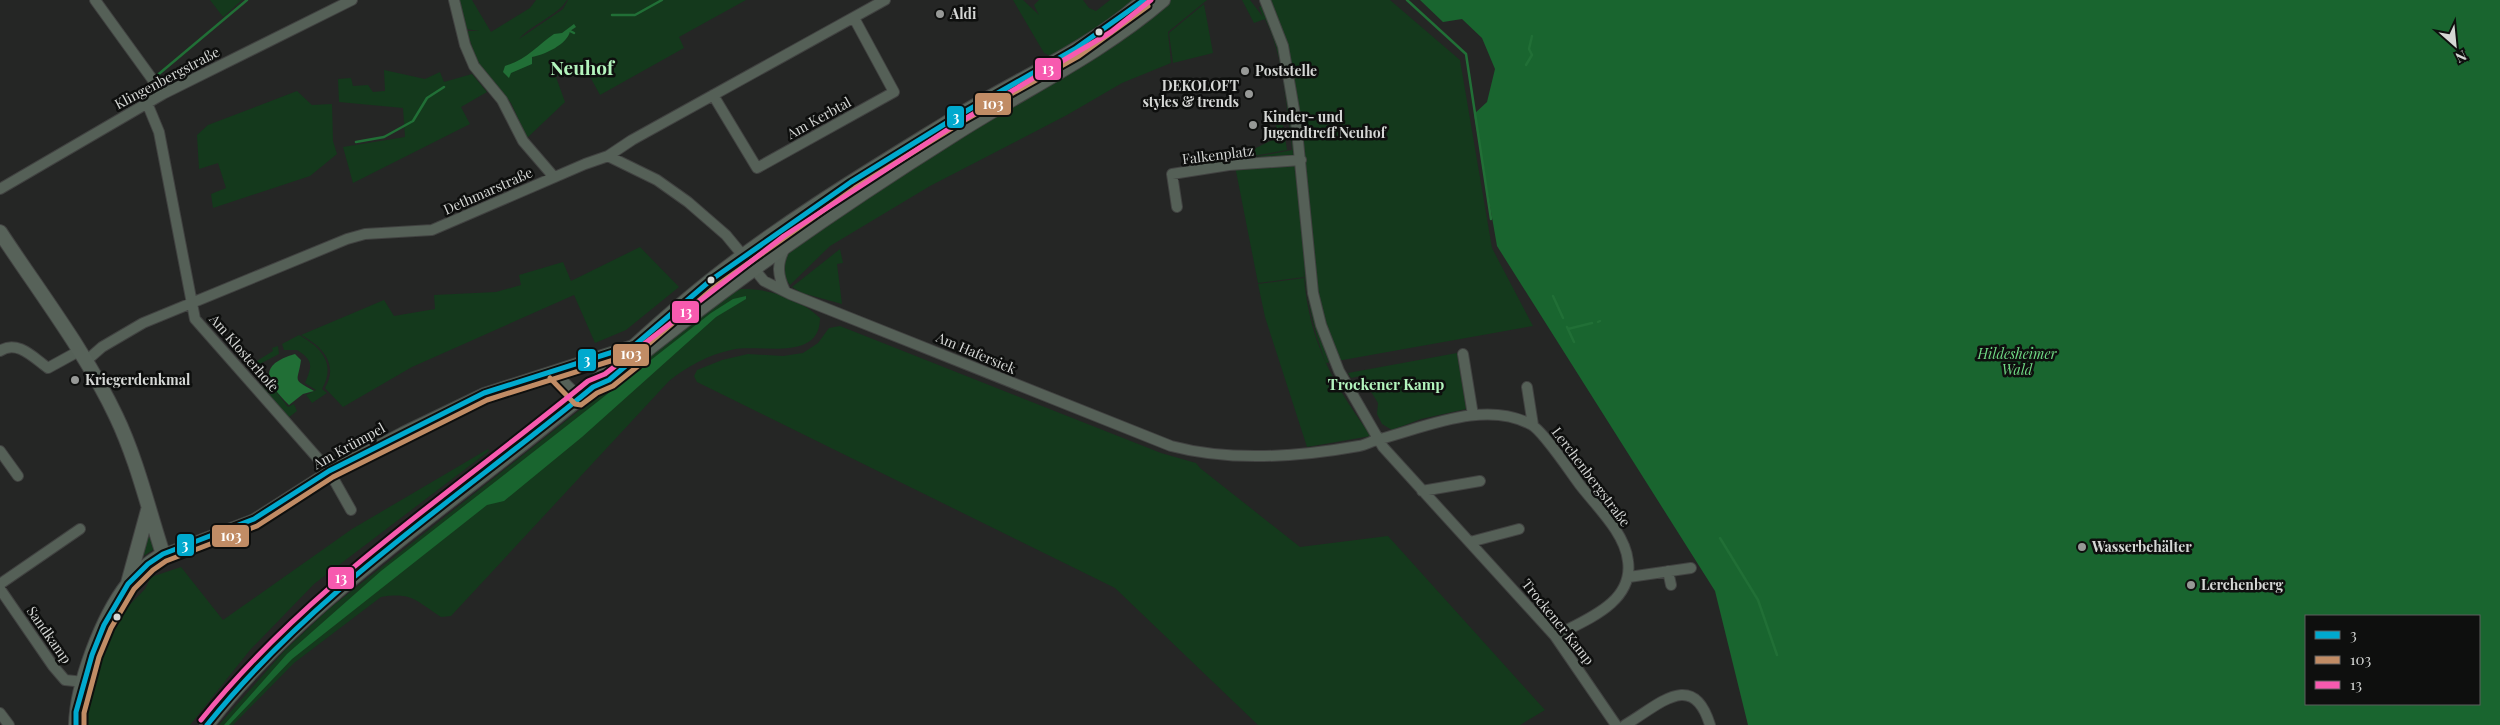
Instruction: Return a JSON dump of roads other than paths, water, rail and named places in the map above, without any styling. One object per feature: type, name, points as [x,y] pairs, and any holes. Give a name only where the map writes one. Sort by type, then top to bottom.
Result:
[{"type":"main road","points":[[207,725],[280,642],[324,601],[580,398],[665,317],[743,257],[851,182],[961,114],[1075,49],[1144,0]]},
{"type":"main road","points":[[593,387],[609,380],[788,242],[958,132],[1115,38],[1163,0]]},
{"type":"main road","points":[[0,232],[82,356],[116,416],[142,486],[163,554],[148,564],[128,584],[104,625],[84,682],[76,712],[76,725]]},
{"type":"main road","points":[[128,584],[148,510]]},
{"type":"street","points":[[95,0],[163,94]]},
{"type":"street","name":"Klingenbergstraße","points":[[0,189],[147,102],[352,0]]},
{"type":"street","points":[[454,0],[465,45],[474,66],[502,100],[523,141],[554,177]]},
{"type":"street","name":"Dethmarstraße","points":[[3,349],[16,346],[48,368],[82,356],[125,333],[347,239],[364,234],[432,230],[554,177],[608,156],[632,140],[886,0]]},
{"type":"street","name":"Trockener Kamp","points":[[1265,0],[1282,46],[1301,160],[1310,277],[1321,325],[1339,370],[1377,432],[1378,439],[1422,492],[1555,636],[1616,725]]},
{"type":"street","name":"Am Kerbtal","points":[[713,95],[757,168],[894,92],[854,18]]},
{"type":"street","name":"Am Klosterhofe","points":[[147,102],[159,132],[196,318],[329,471],[351,510]]},
{"type":"street","name":"Am Hafersiek","points":[[608,156],[657,180],[688,202],[726,235],[764,281],[785,292],[1146,438],[1195,452],[1298,455],[1362,446],[1378,439]]},
{"type":"street","name":"Falkenplatz","points":[[1177,207],[1172,174],[1229,165],[1301,160]]},
{"type":"street","points":[[785,292],[779,277],[779,264],[788,242]]},
{"type":"street","name":"Am Krümpel","points":[[163,554],[254,519],[329,471],[403,432],[484,394],[554,373],[635,345]]},
{"type":"street","points":[[1464,354],[1473,414]]},
{"type":"street","points":[[554,373],[580,398]]},
{"type":"street","name":"Lerchenbergstraße","points":[[1527,388],[1533,425],[1620,537],[1628,560],[1629,577]]},
{"type":"street","name":"Lerchenbergstraße","points":[[1378,439],[1473,414],[1503,415],[1533,425]]},
{"type":"street","points":[[0,451],[18,476]]},
{"type":"street","points":[[1422,492],[1480,481]]},
{"type":"street","points":[[0,584],[80,529]]},
{"type":"street","points":[[1470,542],[1519,529]]},
{"type":"street","points":[[1555,636],[1601,611],[1618,598],[1629,577],[1691,568]]},
{"type":"street","points":[[1668,571],[1671,585]]},
{"type":"street","name":"Sandkamp","points":[[0,589],[53,666],[65,680],[84,682]]},
{"type":"street","points":[[1625,725],[1679,694],[1690,694],[1699,700],[1710,725]]},
{"type":"street","points":[[0,713],[9,725]]},
{"type":"waterway","points":[[154,78],[247,0]]},
{"type":"waterway","points":[[612,15],[635,15],[662,0]]},
{"type":"waterway","points":[[1407,0],[1466,54],[1491,219]]},
{"type":"waterway","points":[[570,31],[574,33]]},
{"type":"waterway","points":[[1526,65],[1532,55],[1529,49],[1532,36]]},
{"type":"waterway","points":[[356,142],[384,137],[413,121],[427,98],[444,87]]},
{"type":"waterway","points":[[1553,296],[1563,318]]},
{"type":"waterway","points":[[1568,329],[1592,323]]},
{"type":"waterway","points":[[1567,327],[1574,342]]},
{"type":"waterway","points":[[1720,538],[1758,600],[1777,655]]},
{"type":"place","name":"Aldi","points":[[940,14]]},
{"type":"place","name":"Poststelle","points":[[1245,71]]},
{"type":"place","name":"DEKOLOFT styles & trends","points":[[1249,94]]},
{"type":"place","name":"Kinder- und Jugendtreff Neuhof","points":[[1253,125]]},
{"type":"place","name":"Kriegerdenkmal","points":[[75,380]]},
{"type":"place","name":"Wasserbehälter","points":[[2082,547]]},
{"type":"place","name":"Lerchenberg","points":[[2191,585]]},
{"type":"district","name":"Neuhof","points":[[582,68]]},
{"type":"district","name":"Trockener Kamp","points":[[1386,385]]},
{"type":"park label","name":"Hildesheimer Wald","points":[[2017,362]]}]
